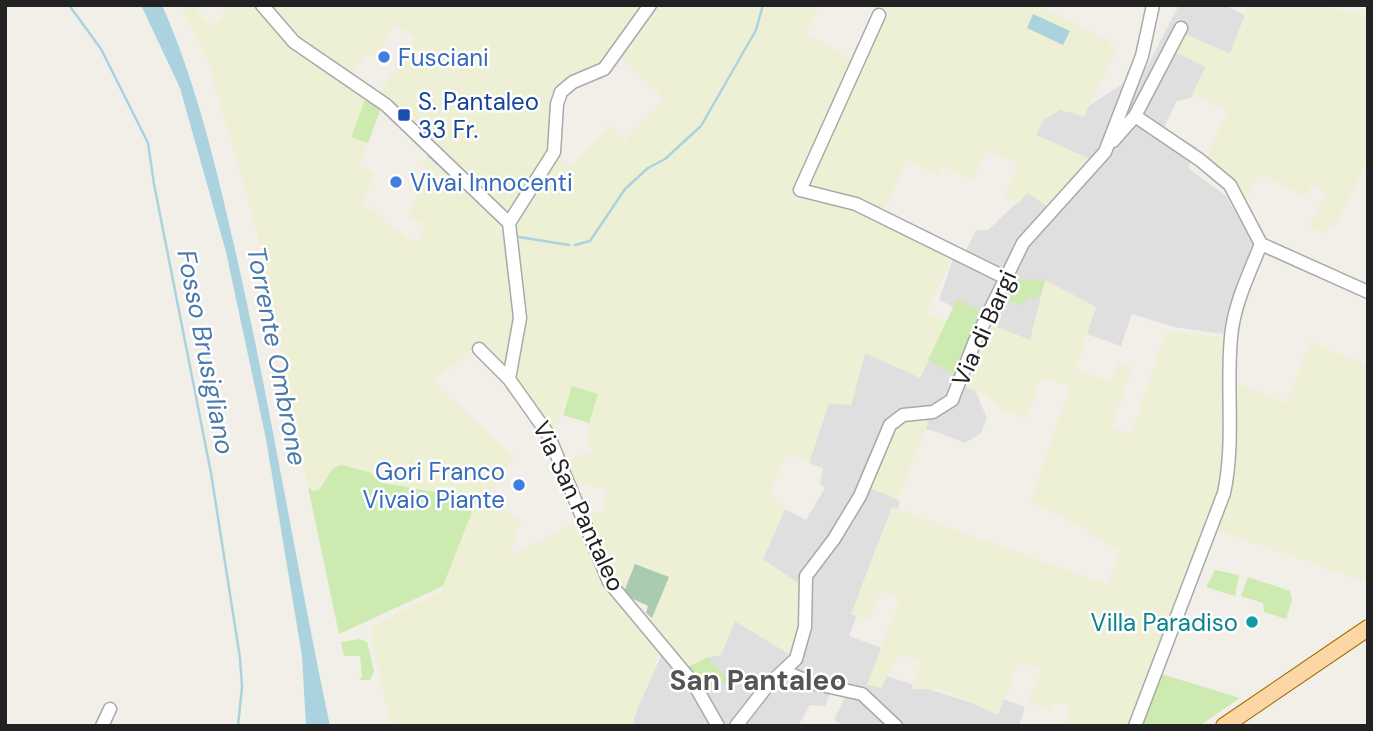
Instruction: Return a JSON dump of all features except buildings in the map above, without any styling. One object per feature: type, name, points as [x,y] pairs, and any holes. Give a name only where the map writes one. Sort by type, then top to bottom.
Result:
[{"type":"main road","points":[[1224,726],[1368,628]]},
{"type":"street","points":[[262,5],[294,42],[386,105],[509,223]]},
{"type":"street","points":[[509,379],[520,318],[509,223],[554,152],[556,104],[561,92],[573,82],[604,69],[650,5]]},
{"type":"street","name":"Via di Bargi","points":[[736,726],[762,691],[796,659],[803,638],[806,576],[834,539],[862,491],[888,429],[900,416],[933,412],[952,400],[973,346],[1031,230],[1098,162],[1108,147],[1142,56],[1153,5]]},
{"type":"street","points":[[879,15],[800,190],[856,204],[888,223],[1006,278]]},
{"type":"street","points":[[1108,147],[1135,116],[1181,28]]},
{"type":"street","points":[[1135,116],[1200,160],[1230,185],[1241,202],[1254,236],[1261,244],[1368,292]]},
{"type":"street","points":[[1135,726],[1224,493],[1228,466],[1232,332],[1238,303],[1261,244]]},
{"type":"street","name":"Via San Pantaleo","points":[[479,349],[509,379],[548,434],[609,582],[694,684],[718,726]]},
{"type":"street","points":[[783,671],[816,684],[862,694],[896,726]]},
{"type":"street","points":[[102,726],[110,709]]},
{"type":"shaded area","points":[[1179,5],[1224,5],[1245,15],[1230,54],[1185,34],[1206,67],[1191,98],[1177,101],[1164,127],[1197,148],[1188,168],[1226,196],[1255,246],[1237,336],[1174,327],[1132,314],[1121,346],[1084,333],[1034,350],[974,388],[987,418],[981,433],[965,443],[931,430],[906,429],[883,491],[900,502],[849,636],[882,648],[877,673],[991,709],[1000,698],[1025,707],[1019,726],[890,726],[886,722],[884,726],[844,726],[834,720],[847,693],[832,690],[825,706],[810,705],[798,726],[634,726],[633,718],[661,656],[686,668],[708,657],[721,655],[735,621],[792,655],[763,559],[785,509],[806,520],[825,488],[820,484],[823,468],[809,463],[829,403],[851,405],[865,353],[920,377],[928,360],[952,372],[976,318],[939,300],[956,251],[964,255],[976,230],[988,230],[1027,193],[1091,160],[1036,135],[1044,119],[1060,109],[1084,116],[1089,106],[1147,67]]},
{"type":"green space","points":[[180,5],[201,5],[196,10],[212,27],[226,13],[223,10],[229,5],[255,5],[294,49],[366,97],[352,137],[368,143],[359,166],[375,172],[363,203],[417,245],[425,224],[408,217],[427,167],[423,165],[426,156],[503,227],[516,323],[507,362],[503,364],[479,344],[434,381],[514,457],[485,499],[521,521],[511,556],[572,525],[582,526],[600,571],[661,650],[634,718],[634,726],[391,726],[371,636],[372,626],[441,592],[477,499],[383,483],[369,472],[341,465],[333,468],[319,490],[313,491],[308,487],[257,231],[209,65]]},
{"type":"green space","points":[[265,5],[821,5],[806,34],[860,63],[880,21],[891,14],[881,7],[878,9],[869,5],[1036,5],[1105,39],[1116,49],[1084,116],[1060,110],[1044,119],[1036,135],[1092,160],[1048,207],[1028,193],[1017,204],[1004,197],[1019,165],[987,150],[971,181],[942,166],[937,175],[908,160],[878,222],[952,259],[926,313],[947,321],[920,378],[865,353],[851,405],[829,403],[809,463],[794,455],[783,461],[769,495],[785,509],[763,559],[798,583],[800,632],[792,656],[735,621],[721,655],[708,657],[686,668],[647,619],[647,613],[652,618],[651,567],[647,566],[623,594],[618,590],[584,510],[602,514],[607,490],[572,481],[564,462],[593,451],[586,436],[598,394],[572,386],[553,436],[514,377],[525,316],[514,225],[379,94],[415,37],[395,25],[374,57],[367,53],[352,75],[304,46]],"holes":[[[615,51],[664,98],[625,141],[609,126],[570,167],[552,151],[569,80],[606,63]]]},
{"type":"green space","points":[[1249,5],[1316,5],[1368,15],[1368,159],[1335,225],[1328,227],[1324,234],[1309,227],[1327,193],[1312,185],[1305,197],[1259,173],[1245,201],[1206,157],[1228,111],[1193,93],[1206,67],[1175,52],[1184,34],[1230,54]]},
{"type":"green space","points":[[366,97],[381,108],[368,143],[351,137]]},
{"type":"green space","points":[[1014,279],[1045,280],[1040,297],[1028,298],[1022,305],[1005,300]]},
{"type":"green space","points":[[1045,280],[1096,307],[1075,370],[1110,382],[1117,362],[1132,367],[1111,427],[1130,436],[1167,331],[1225,337],[1221,472],[1217,495],[1131,726],[1064,726],[1071,709],[1066,705],[1054,701],[1050,711],[1028,702],[1041,670],[1019,661],[998,715],[942,689],[911,689],[922,662],[900,654],[881,688],[867,685],[900,599],[881,591],[869,620],[851,614],[892,507],[1108,585],[1120,551],[1061,516],[1030,502],[1070,386],[1041,377],[1026,419],[1002,409],[985,394],[962,386],[989,324],[1030,340]]},
{"type":"green space","points":[[957,299],[984,313],[959,377],[928,360]]},
{"type":"green space","points":[[1311,342],[1368,366],[1368,582],[1215,530],[1238,461],[1232,439],[1233,382],[1286,403]]},
{"type":"green space","points":[[572,386],[598,394],[589,423],[563,415]]},
{"type":"green space","points":[[925,419],[928,423],[898,499],[868,488],[897,424]]},
{"type":"green space","points":[[341,465],[369,472],[383,483],[477,499],[443,586],[339,634],[308,487],[313,491],[319,490],[333,468]]},
{"type":"green space","points":[[635,564],[669,577],[652,618],[646,613],[648,606],[623,594]]},
{"type":"green space","points":[[1215,570],[1239,575],[1235,596],[1206,587]]},
{"type":"green space","points":[[1248,577],[1290,591],[1292,600],[1286,619],[1264,612],[1263,603],[1241,596]]},
{"type":"green space","points":[[360,639],[367,642],[374,671],[370,680],[359,680],[362,676],[360,656],[344,656],[341,642]]},
{"type":"green space","points":[[708,657],[729,680],[705,691],[686,668]]},
{"type":"green space","points":[[1158,673],[1240,698],[1199,726],[1138,726]]},
{"type":"water","points":[[141,5],[162,5],[186,67],[214,161],[250,316],[330,726],[306,726],[302,656],[266,439],[226,252],[180,88]]},
{"type":"water","points":[[1033,14],[1070,31],[1063,45],[1027,28]]},
{"type":"waterway","name":"Fosso Brusigliano","points":[[69,5],[101,49],[148,143],[211,473],[240,658],[242,687],[238,726]]},
{"type":"waterway","points":[[575,245],[590,241],[625,189],[648,168],[665,159],[701,126],[756,30],[763,5]]},
{"type":"waterway","points":[[429,156],[463,187]]},
{"type":"waterway","points":[[519,237],[569,245]]},
{"type":"place","name":"Fusciani","points":[[384,57]]},
{"type":"place","name":"S. Pantaleo 33 Fr.","points":[[404,115]]},
{"type":"place","name":"Vivai Innocenti","points":[[396,182]]},
{"type":"place","name":"Gori Franco Vivaio Piante","points":[[519,485]]},
{"type":"place","name":"Villa Paradiso","points":[[1252,622]]},
{"type":"district","name":"San Pantaleo","points":[[758,680]]},
{"type":"water label","name":"Torrente Ombrone","points":[[277,356]]}]
